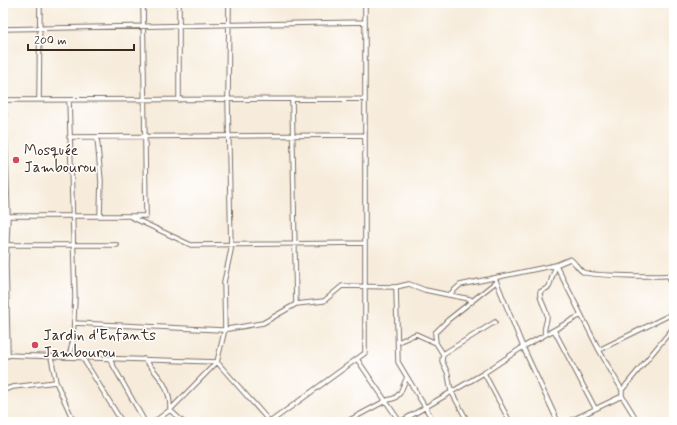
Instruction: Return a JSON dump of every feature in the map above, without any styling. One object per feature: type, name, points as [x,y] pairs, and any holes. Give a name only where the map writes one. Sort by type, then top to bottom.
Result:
[{"type":"street","points":[[4,3],[3,100],[5,178],[8,216],[5,356],[217,362],[270,422],[365,353],[365,3]]},
{"type":"street","points":[[39,100],[40,3]]},
{"type":"street","points":[[3,216],[100,214],[146,216],[143,3]]},
{"type":"street","points":[[179,3],[179,100]]},
{"type":"street","points":[[154,422],[170,410],[217,362],[225,329],[224,282],[231,244],[228,100],[229,3]]},
{"type":"street","points":[[4,29],[365,22]]},
{"type":"street","points":[[3,100],[364,99]]},
{"type":"street","points":[[69,100],[72,245],[75,297],[74,323],[69,357]]},
{"type":"street","points":[[292,100],[296,304]]},
{"type":"street","points":[[69,137],[364,135]]},
{"type":"street","points":[[97,137],[101,181],[100,214]]},
{"type":"street","points":[[128,216],[191,245],[365,243]]},
{"type":"street","points":[[7,245],[117,245]]},
{"type":"street","points":[[449,295],[460,285],[496,280],[556,265],[570,259],[582,272],[590,274],[674,275]]},
{"type":"street","points":[[556,265],[599,350],[622,390],[622,396],[638,422]]},
{"type":"street","points":[[545,335],[544,331],[547,316],[540,292],[549,287],[556,265]]},
{"type":"street","points":[[669,276],[674,290]]},
{"type":"street","points":[[468,422],[452,391],[448,374],[442,361],[443,354],[436,343],[435,333],[448,320],[472,302],[496,280]]},
{"type":"street","points":[[496,280],[523,348],[558,422]]},
{"type":"street","points":[[74,323],[225,329],[263,324],[296,304],[324,301],[342,286],[396,287],[409,284],[425,290],[470,299],[472,302]]},
{"type":"street","points":[[396,287],[398,362],[434,422]]},
{"type":"street","points":[[599,350],[674,313]]},
{"type":"street","points":[[357,359],[400,422],[581,315]]},
{"type":"street","points":[[443,354],[495,322]]},
{"type":"street","points":[[622,390],[674,327]]},
{"type":"street","points":[[554,330],[595,408]]},
{"type":"street","points":[[398,342],[416,334],[436,343]]},
{"type":"street","points":[[50,357],[56,382],[74,422]]},
{"type":"street","points":[[82,358],[122,422]]},
{"type":"street","points":[[109,358],[145,422]]},
{"type":"street","points":[[144,359],[168,390],[170,397],[170,410],[183,422]]},
{"type":"street","points":[[484,373],[510,422]]},
{"type":"street","points":[[346,422],[385,401],[395,398],[400,393],[407,377]]},
{"type":"street","points":[[3,390],[56,382]]},
{"type":"street","points":[[568,422],[622,396]]},
{"type":"place","name":"Mosquée Jambourou","points":[[16,160]]},
{"type":"place","name":"Jardin d'Enfants Jambourou","points":[[35,345]]}]
